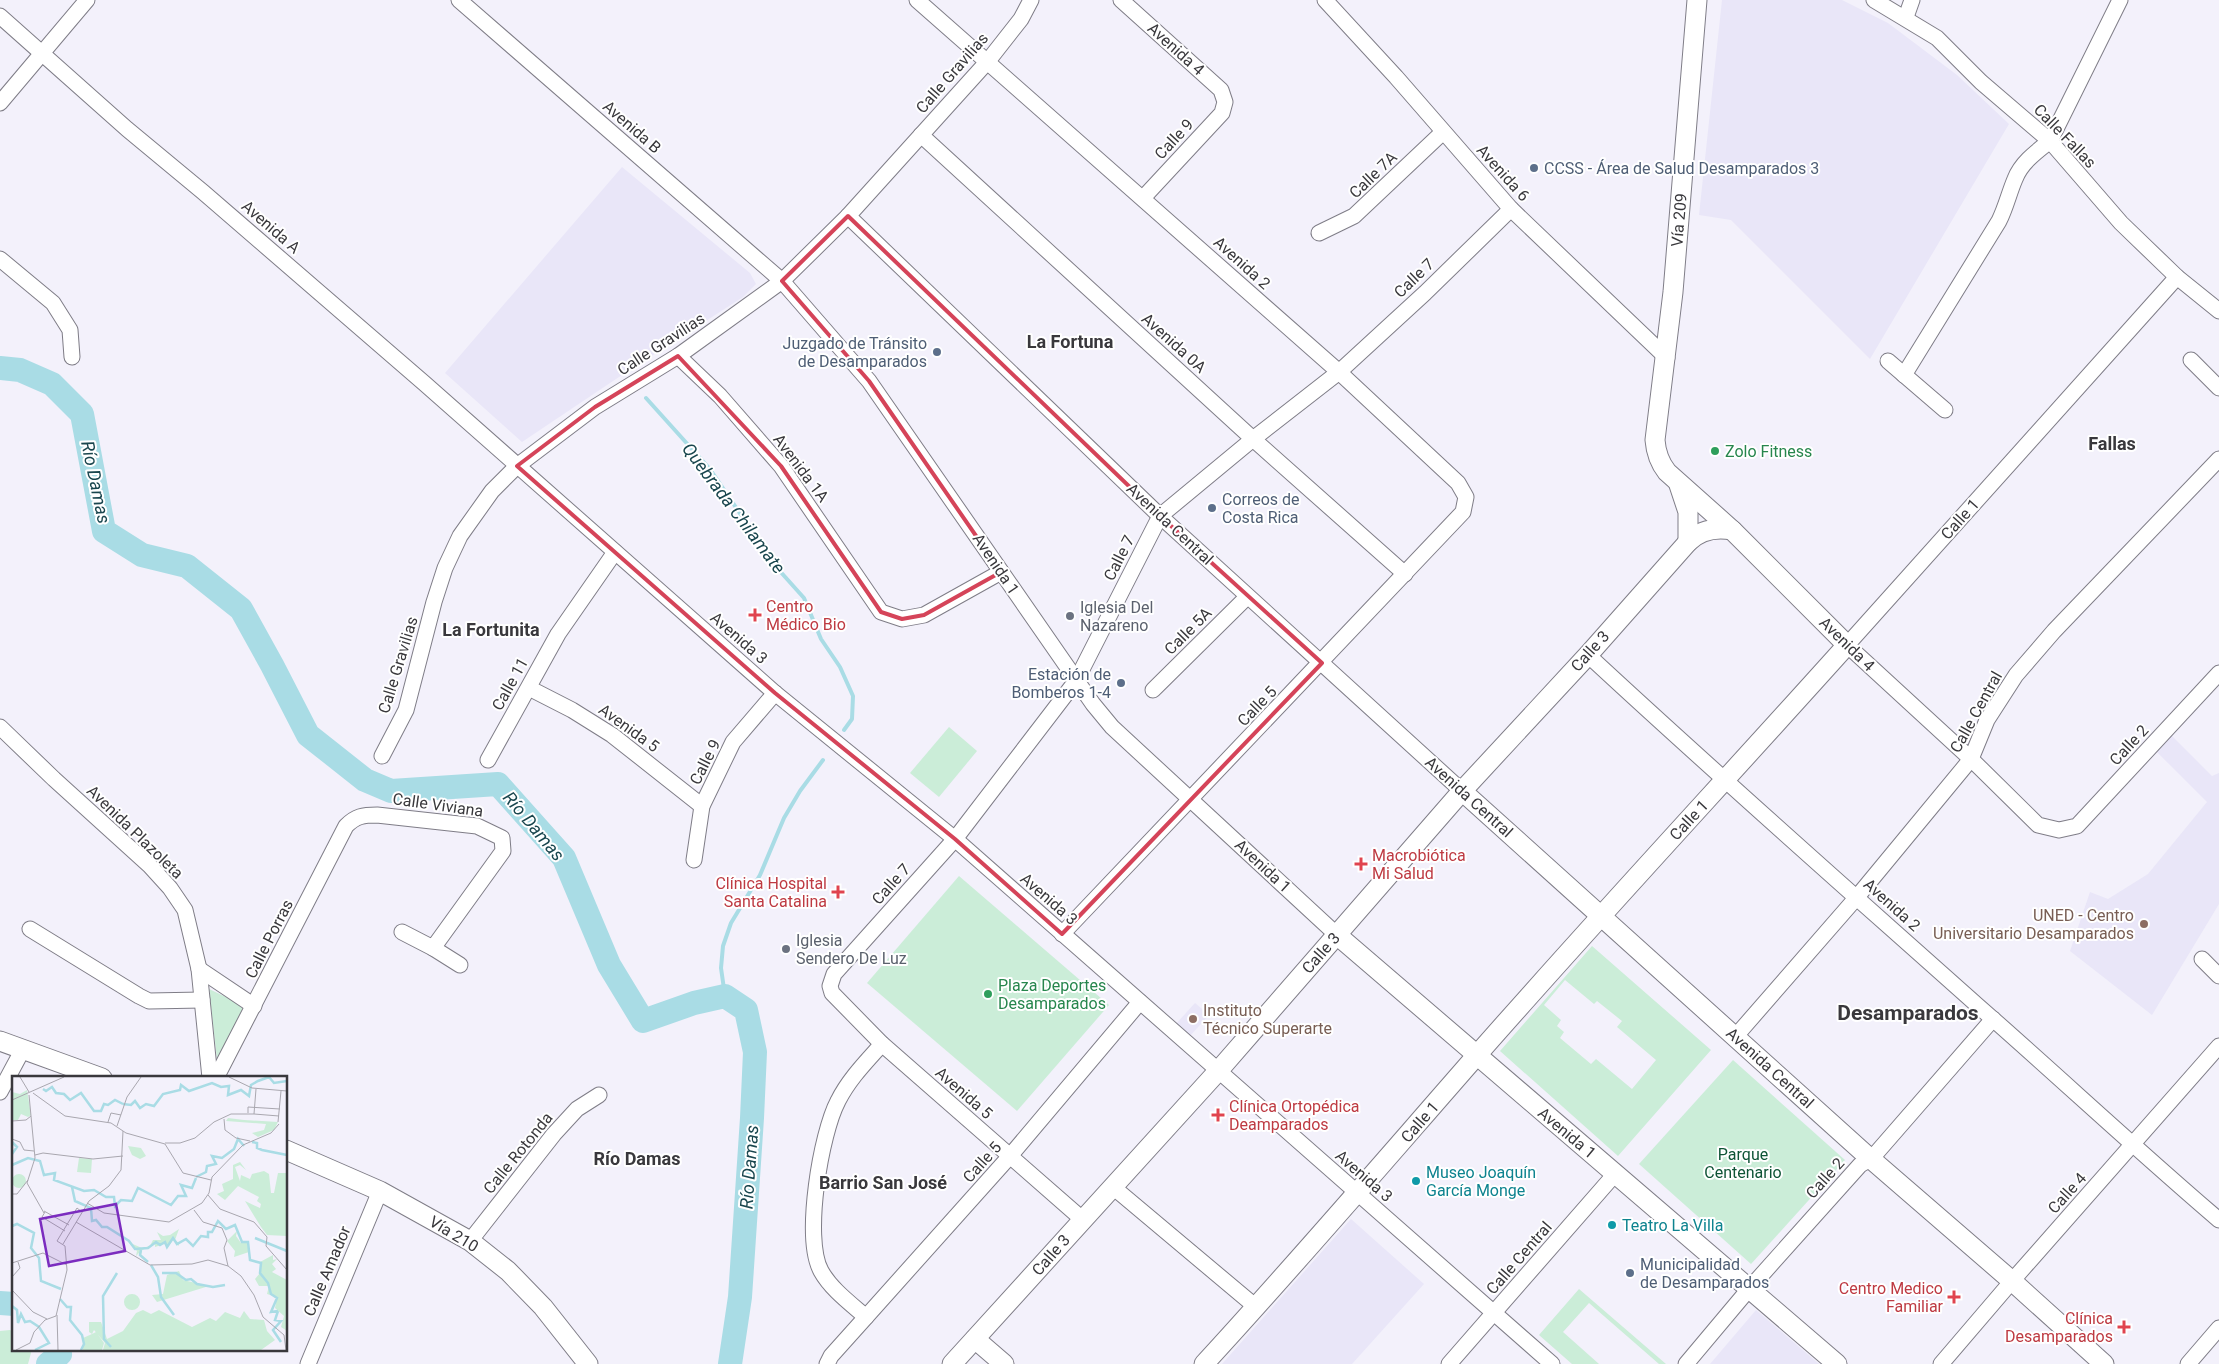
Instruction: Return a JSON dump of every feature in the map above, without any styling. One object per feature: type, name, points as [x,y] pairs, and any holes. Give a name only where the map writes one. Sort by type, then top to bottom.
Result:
[{"type":"main road","name":"Vía 209","points":[[1655,440],[1667,358],[1697,0]]},
{"type":"main road","name":"Avenida 4","points":[[1655,440],[1660,463],[1677,482],[1732,530],[1847,645]]},
{"type":"main road","points":[[1677,482],[1688,512],[1688,542]]},
{"type":"main road","name":"Calle 3","points":[[952,1364],[1218,1070],[1462,791],[1588,655],[1688,542],[1703,531],[1722,528],[1732,530]]},
{"type":"main road","name":"Calle 1","points":[[1204,1364],[1358,1194],[1476,1056],[1600,916],[1847,645]]},
{"type":"main road","name":"Avenida Central","points":[[1462,791],[1864,1153],[2012,1281],[2104,1364]]},
{"type":"main road","name":"Avenida 1","points":[[1337,934],[1476,1056],[1837,1364]]},
{"type":"main road","points":[[0,1041],[97,1076]]},
{"type":"main road","name":"Vía 210","points":[[288,1151],[380,1191],[470,1241],[508,1272],[543,1307],[588,1364]]},
{"type":"main road","points":[[993,1320],[991,1337],[998,1359]]},
{"type":"main road","points":[[975,1339],[998,1359]]},
{"type":"street","points":[[0,102],[87,0]]},
{"type":"street","name":"Avenida B","points":[[459,0],[782,280]]},
{"type":"street","name":"Avenida 2","points":[[917,0],[1339,372],[1458,483],[1466,497]]},
{"type":"street","name":"Calle Gravilias","points":[[382,756],[406,710],[434,602],[445,568],[460,536],[492,490],[517,466],[595,407],[678,356],[782,280],[848,216],[988,61],[1021,19],[1031,0]]},
{"type":"street","name":"Avenida 4","points":[[1121,0],[1221,90],[1225,102]]},
{"type":"street","name":"Avenida 6","points":[[1325,0],[1511,208],[1667,358]]},
{"type":"street","name":"Calle Fallas","points":[[1874,0],[1906,17],[1937,38],[1982,82],[2050,142],[2121,223],[2177,277],[2219,311]]},
{"type":"street","points":[[1906,17],[1912,0]]},
{"type":"street","points":[[1904,375],[1998,221],[2019,172],[2032,155],[2050,142],[2120,0]]},
{"type":"street","name":"Avenida A","points":[[0,16],[127,129],[203,192],[517,466]]},
{"type":"street","name":"Calle 9","points":[[1143,198],[1222,113],[1225,102]]},
{"type":"street","name":"Calle 7A","points":[[1319,233],[1354,216],[1443,132]]},
{"type":"street","name":"Avenida 0A","points":[[921,135],[1253,439],[1405,574]]},
{"type":"street","name":"Calle 7","points":[[830,986],[834,974],[955,839],[1076,680],[1160,516],[1253,439],[1339,372],[1425,293],[1511,208]]},
{"type":"street","name":"Avenida Central","points":[[848,216],[1160,516],[1462,791]]},
{"type":"street","points":[[0,259],[53,303],[70,330],[72,357]]},
{"type":"street","name":"Calle 1","points":[[1847,645],[2177,277]]},
{"type":"street","name":"Avenida 1","points":[[782,280],[869,381],[1076,680],[1112,727],[1337,934]]},
{"type":"street","name":"Avenida 1A","points":[[678,356],[720,396],[781,466],[881,612],[902,619],[924,615],[1001,572]]},
{"type":"street","points":[[2191,360],[2219,388]]},
{"type":"street","points":[[1888,361],[1945,410]]},
{"type":"street","name":"Calle Central","points":[[1735,1037],[1856,897],[1971,759],[1987,720],[2016,675],[2054,631],[2219,459]]},
{"type":"street","name":"Avenida 3","points":[[517,466],[775,692],[955,839],[1552,1364]]},
{"type":"street","name":"Calle 5","points":[[1062,934],[1192,800],[1464,512],[1466,497]]},
{"type":"street","name":"Calle 11","points":[[488,760],[558,634],[615,552]]},
{"type":"street","name":"Calle 5A","points":[[1153,690],[1247,597]]},
{"type":"street","name":"Avenida 4","points":[[1847,645],[1971,759],[2038,825],[2059,830]]},
{"type":"street","name":"Avenida 2","points":[[1588,655],[1724,782],[1993,1019],[2132,1146],[2219,1220]]},
{"type":"street","name":"Calle 2","points":[[2059,830],[2077,826],[2219,673]]},
{"type":"street","name":"Avenida 5","points":[[529,688],[572,710],[612,735],[702,806]]},
{"type":"street","name":"Calle 9","points":[[694,860],[702,806],[734,742],[775,692]]},
{"type":"street","name":"Avenida Plazoleta","points":[[0,727],[150,866],[170,888],[185,910],[199,969],[210,1076]]},
{"type":"street","name":"Calle Viviana","points":[[355,818],[364,815],[378,815],[477,826],[490,830],[502,838],[503,851],[433,948]]},
{"type":"street","name":"Calle Porras","points":[[217,1076],[346,826],[355,818]]},
{"type":"street","points":[[30,929],[149,1001],[202,1000]]},
{"type":"street","points":[[402,932],[460,965]]},
{"type":"street","points":[[2202,959],[2219,976]]},
{"type":"street","points":[[199,969],[254,1006]]},
{"type":"street","name":"Avenida 5","points":[[830,986],[836,998],[882,1044],[1082,1219]]},
{"type":"street","name":"Calle 5","points":[[827,1364],[831,1356],[866,1316],[1010,1156],[1140,1002]]},
{"type":"street","name":"Calle 2","points":[[1686,1364],[1860,1165],[1872,1158],[1993,1019]]},
{"type":"street","points":[[866,1316],[833,1287],[820,1270],[813,1248],[813,1217],[824,1143],[832,1112],[850,1080],[882,1044]]},
{"type":"street","name":"Calle 4","points":[[1942,1364],[2012,1281],[2219,1046]]},
{"type":"street","points":[[0,1092],[24,1049]]},
{"type":"street","name":"Calle Rotonda","points":[[470,1241],[554,1134],[577,1109],[599,1095]]},
{"type":"street","name":"Calle Central","points":[[1449,1364],[1615,1174]]},
{"type":"street","points":[[1113,1187],[1256,1308]]},
{"type":"street","name":"Calle Amador","points":[[308,1364],[380,1191]]},
{"type":"street","points":[[2188,1364],[2219,1328]]},
{"type":"highlighted area","points":[[848,216],[1160,516],[1322,663],[1062,934],[955,839],[775,693],[517,466],[595,407],[678,356],[781,466],[881,612],[902,619],[924,615],[1001,572],[869,381],[782,281]]},
{"type":"shaded area","points":[[1722,0],[1842,0],[1888,23],[1957,75],[2009,124],[1870,359],[1731,220],[1699,215]]},
{"type":"shaded area","points":[[622,167],[750,273],[756,284],[743,297],[522,442],[445,373]]},
{"type":"shaded area","points":[[2170,734],[2212,776],[2219,773],[2219,904],[2152,1015],[2070,951],[2090,892],[2108,899],[2148,874],[2207,802],[2156,751]]},
{"type":"shaded area","name":"Instituto Técnico Superarte","points":[[1195,1003],[1209,1015],[1189,1037],[1175,1025]]},
{"type":"shaded area","points":[[1351,1219],[1424,1284],[1352,1364],[1222,1364]]},
{"type":"shaded area","points":[[1756,1310],[1819,1364],[1710,1364]]},
{"type":"green space","points":[[949,727],[977,751],[939,797],[910,773]]},
{"type":"green space","name":"Plaza Deportes Desamparados","points":[[959,876],[1109,1005],[1017,1111],[867,983]]},
{"type":"green space","points":[[1592,946],[1711,1050],[1618,1156],[1500,1051]],"holes":[[[1565,980],[1594,1004],[1597,1001],[1622,1021],[1617,1027],[1656,1060],[1632,1089],[1596,1059],[1591,1064],[1560,1038],[1564,1032],[1557,1026],[1561,1020],[1544,1005]]]},
{"type":"green space","points":[[209,989],[245,1006],[217,1059]]},
{"type":"green space","name":"Parque Centenario","points":[[1733,1060],[1845,1160],[1751,1264],[1639,1164]]},
{"type":"green space","points":[[1579,1289],[1666,1364],[1659,1364],[1589,1303],[1563,1332],[1599,1364],[1572,1364],[1539,1335]]},
{"type":"green space","points":[[0,1331],[12,1331],[12,1352],[31,1352],[28,1364],[0,1364]]},
{"type":"waterway","name":"Río Damas","points":[[0,368],[20,370],[52,384],[82,414],[104,531],[142,555],[187,566],[241,609],[308,735],[365,780],[391,791],[498,784],[564,858],[609,965],[643,1021],[694,1003],[725,996],[746,1010],[755,1052],[740,1297],[730,1364]]},
{"type":"waterway","name":"Quebrada Chilamate","points":[[646,398],[709,468],[778,569],[804,598],[821,639],[840,667],[853,696],[852,719],[844,730]]},
{"type":"waterway","name":"Quebrada Chilamate","points":[[725,996],[721,968],[723,946],[731,923],[760,875],[784,818],[800,791],[823,760]]},
{"type":"waterway","points":[[0,1303],[12,1304]]},
{"type":"waterway","points":[[48,1364],[60,1354],[60,1352]]},
{"type":"place","name":"CCSS - Área de Salud Desamparados 3","points":[[1534,168]]},
{"type":"place","name":"Juzgado de Tránsito de Desamparados","points":[[937,352]]},
{"type":"place","name":"Zolo Fitness","points":[[1715,451]]},
{"type":"place","name":"Correos de Costa Rica","points":[[1212,508]]},
{"type":"place","name":"Centro Médico Bio","points":[[755,615]]},
{"type":"place","name":"Iglesia Del Nazareno","points":[[1070,616]]},
{"type":"place","name":"Estación de Bomberos 1-4","points":[[1121,683]]},
{"type":"place","name":"Macrobiótica Mi Salud","points":[[1361,864]]},
{"type":"place","name":"Clínica Hospital Santa Catalina","points":[[838,892]]},
{"type":"place","name":"UNED - Centro Universitario Desamparados","points":[[2144,924]]},
{"type":"place","name":"Iglesia Sendero De Luz","points":[[786,949]]},
{"type":"place","name":"Plaza Deportes Desamparados","points":[[988,994]]},
{"type":"place","name":"Instituto Técnico Superarte","points":[[1193,1019]]},
{"type":"place","name":"Clínica Ortopédica Deamparados","points":[[1218,1115]]},
{"type":"place","name":"Museo Joaquín García Monge","points":[[1416,1181]]},
{"type":"place","name":"Teatro La Villa","points":[[1612,1225]]},
{"type":"place","name":"Municipalidad de Desamparados","points":[[1630,1273]]},
{"type":"place","name":"Centro Medico Familiar","points":[[1954,1297]]},
{"type":"place","name":"Clínica Desamparados","points":[[2124,1327]]},
{"type":"district","name":"La Fortuna","points":[[1070,341]]},
{"type":"district","name":"Fallas","points":[[2112,443]]},
{"type":"district","name":"La Fortunita","points":[[491,629]]},
{"type":"district","name":"Desamparados","points":[[1908,1013]]},
{"type":"district","name":"Río Damas","points":[[637,1158]]},
{"type":"district","name":"Barrio San José","points":[[883,1182]]}]
